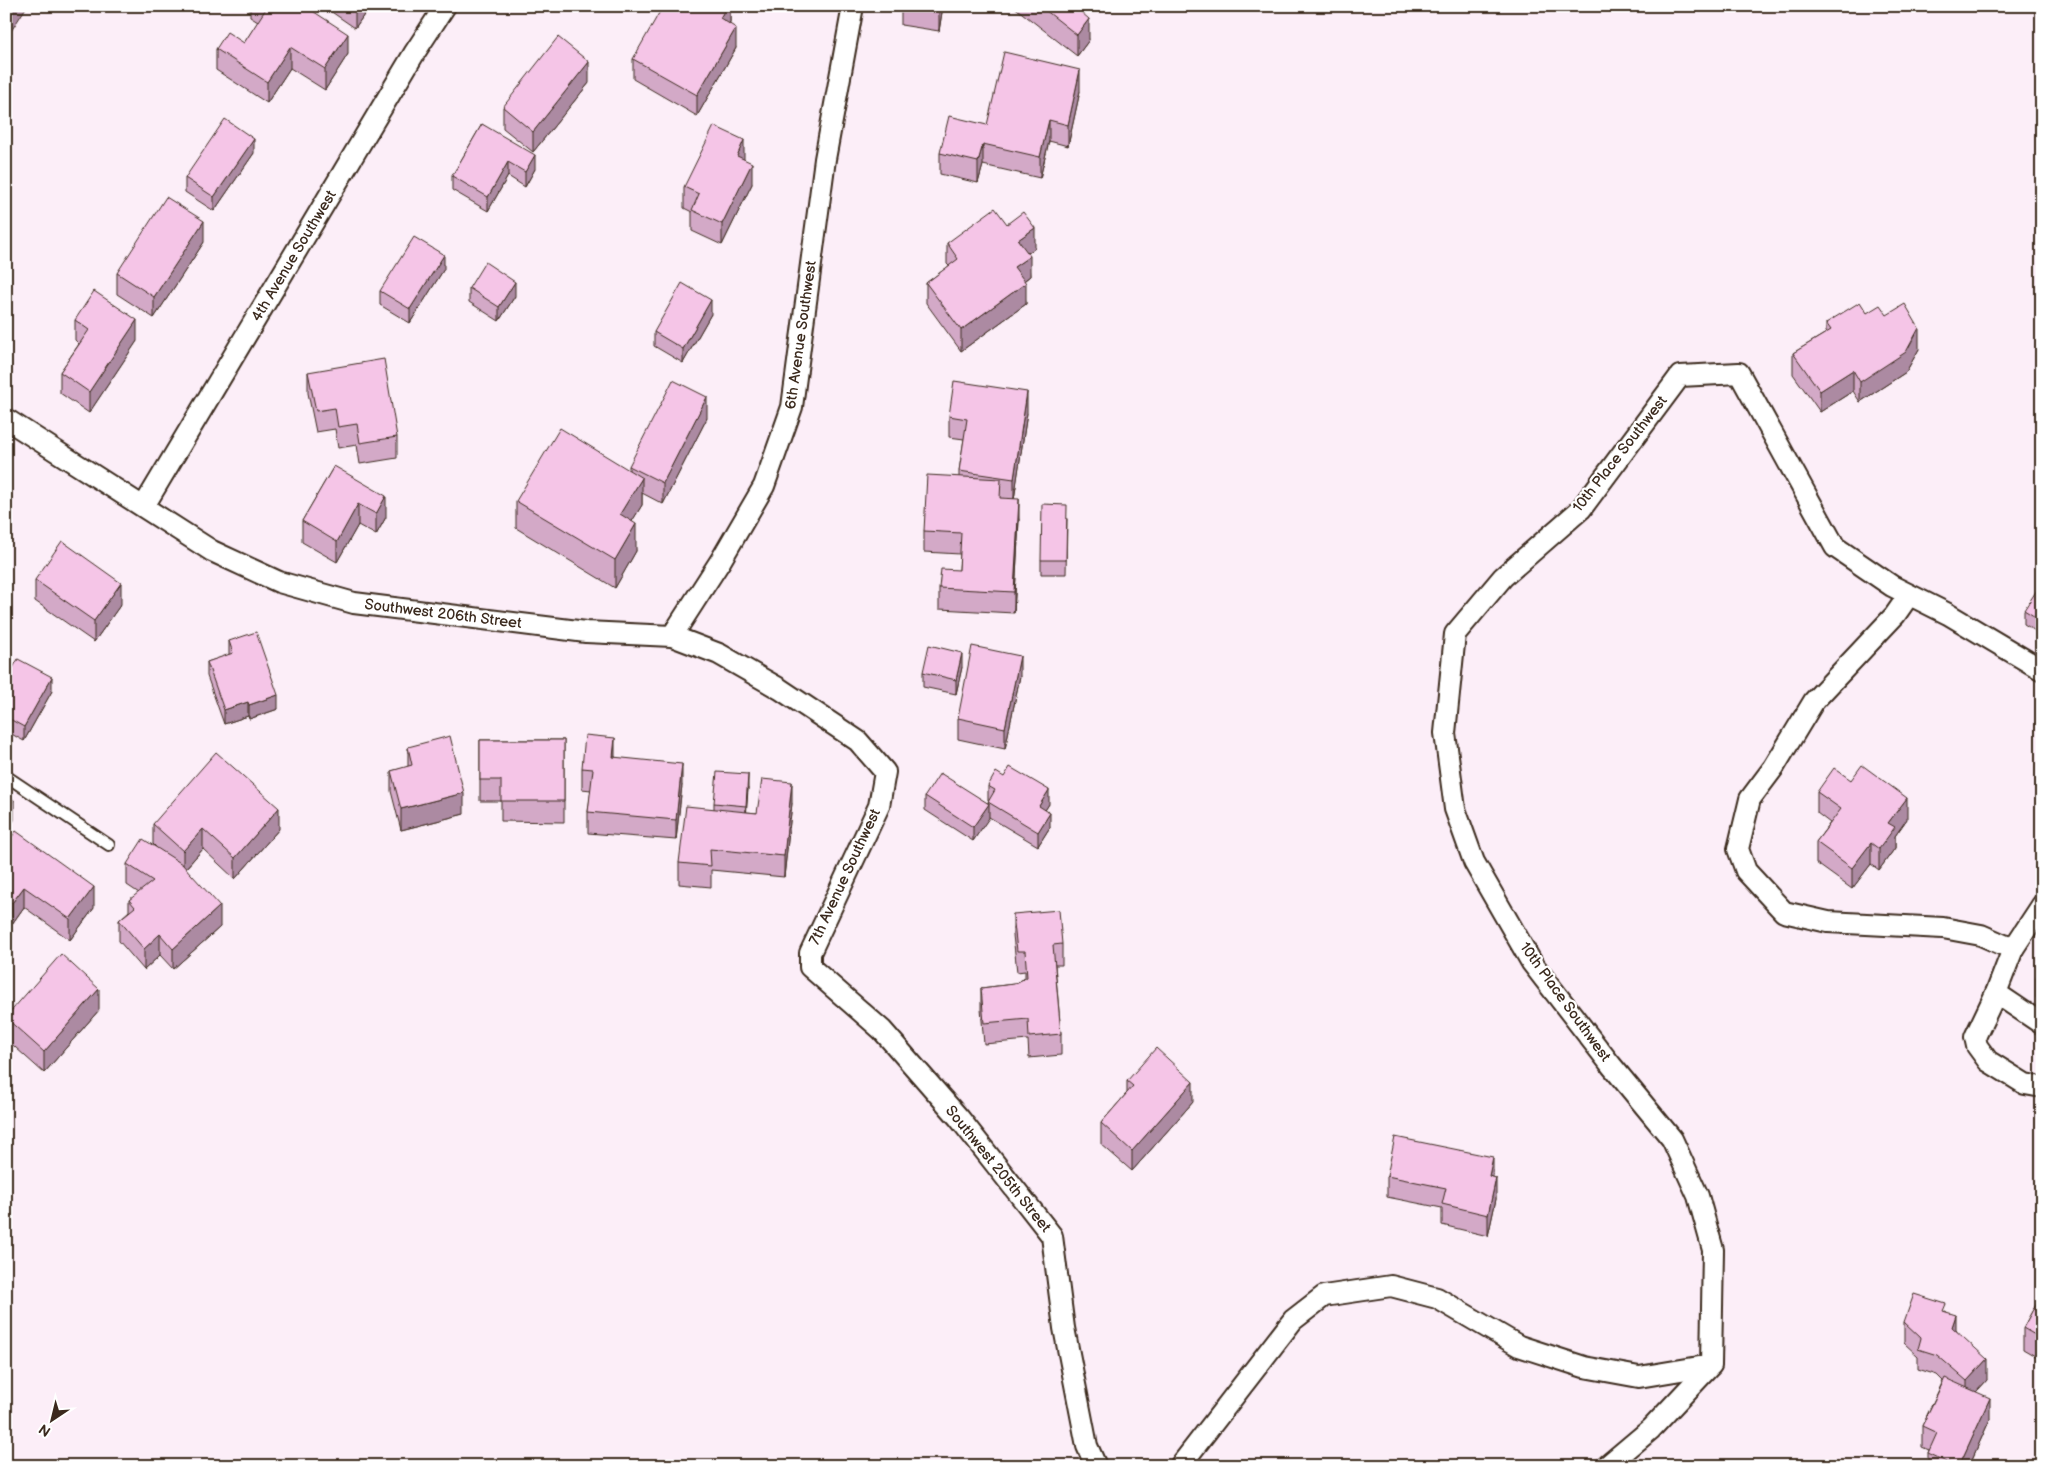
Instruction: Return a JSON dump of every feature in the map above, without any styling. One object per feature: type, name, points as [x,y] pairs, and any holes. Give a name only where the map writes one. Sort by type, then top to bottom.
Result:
[{"type":"street","name":"4th Avenue Southwest","points":[[144,506],[415,52],[445,6]]},
{"type":"street","name":"6th Avenue Southwest","points":[[672,636],[721,560],[764,486],[792,407],[825,159],[853,6]]},
{"type":"street","name":"10th Place Southwest","points":[[1711,1365],[1713,1250],[1698,1196],[1672,1139],[1611,1065],[1532,963],[1474,862],[1455,809],[1446,733],[1455,634],[1503,577],[1581,509],[1680,376],[1739,373],[1835,547],[1892,586],[1948,614],[2042,670]]},
{"type":"street","name":"Southwest 206th Street","points":[[6,419],[212,551],[271,578],[354,603],[586,632],[672,636],[719,654],[780,689],[858,741],[885,772]]},
{"type":"street","points":[[1909,595],[1895,614],[1814,701],[1774,766],[1750,800],[1738,848],[1746,871],[1784,912],[1828,922],[1943,928],[1980,935],[2013,949]]},
{"type":"street","name":"7th Avenue Southwest","points":[[810,953],[879,806],[885,772]]},
{"type":"street","points":[[2041,907],[2013,949],[1996,993],[1975,1037],[1977,1046],[1988,1062],[2025,1084],[2042,1087]]},
{"type":"street","name":"Southwest 205th Street","points":[[810,953],[810,967],[882,1030],[959,1118],[1052,1236],[1064,1328],[1087,1446],[1096,1466]]},
{"type":"street","points":[[1996,993],[2042,1024]]},
{"type":"street","points":[[1180,1466],[1293,1320],[1324,1296],[1391,1286],[1400,1288],[1437,1298],[1519,1346],[1584,1367],[1639,1377],[1711,1365]]},
{"type":"street","points":[[1607,1466],[1651,1430],[1711,1365]]},
{"type":"lane","points":[[6,776],[109,845]]},
{"type":"building","points":[[6,6],[14,6],[6,19]]},
{"type":"building","points":[[266,6],[305,6],[348,34],[325,69],[290,47],[267,82],[216,49],[227,32],[244,43]]},
{"type":"building","points":[[663,6],[727,6],[720,18],[736,28],[697,95],[633,59]]},
{"type":"building","points":[[916,6],[940,6],[939,10]]},
{"type":"building","points":[[1040,6],[1074,6],[1089,19],[1077,35]]},
{"type":"building","points":[[558,37],[589,62],[533,132],[503,107]]},
{"type":"building","points":[[1004,52],[1080,70],[1068,125],[1049,120],[1040,157],[983,144],[978,162],[940,153],[949,116],[987,125]]},
{"type":"building","points":[[225,119],[254,139],[214,197],[185,178]]},
{"type":"building","points":[[482,124],[535,155],[525,172],[508,162],[488,197],[452,176]]},
{"type":"building","points":[[714,126],[744,140],[737,156],[752,163],[722,224],[692,210],[699,194],[684,187]]},
{"type":"building","points":[[166,197],[204,221],[154,297],[117,273]]},
{"type":"building","points":[[995,208],[1007,224],[1023,212],[1035,228],[1018,240],[1030,256],[1014,267],[1026,283],[961,330],[926,283],[958,259],[947,243]]},
{"type":"building","points":[[414,237],[444,255],[410,309],[380,291]]},
{"type":"building","points":[[485,262],[515,282],[499,307],[469,288]]},
{"type":"building","points":[[682,283],[711,300],[683,349],[654,332]]},
{"type":"building","points":[[94,291],[137,320],[89,392],[60,372],[89,330],[75,320]]},
{"type":"building","points":[[1860,302],[1867,313],[1880,305],[1887,315],[1905,304],[1919,328],[1906,352],[1860,382],[1853,370],[1820,391],[1793,353],[1831,330],[1826,323]]},
{"type":"building","points":[[384,359],[397,437],[360,443],[357,424],[338,427],[335,408],[316,411],[308,372]]},
{"type":"building","points":[[673,380],[707,397],[663,483],[629,466]]},
{"type":"building","points":[[954,381],[1027,392],[1014,479],[959,471],[967,419],[949,416]]},
{"type":"building","points":[[560,428],[642,478],[620,514],[636,524],[615,560],[516,501]]},
{"type":"building","points":[[334,466],[386,496],[376,514],[358,504],[337,542],[302,521]]},
{"type":"building","points":[[927,475],[1001,479],[1000,498],[1019,499],[1014,592],[939,588],[941,569],[959,570],[961,533],[924,531]]},
{"type":"building","points":[[1042,504],[1067,505],[1066,560],[1041,560]]},
{"type":"building","points":[[62,541],[121,583],[94,621],[35,580]]},
{"type":"building","points":[[2037,590],[2042,592],[2042,621],[2024,610]]},
{"type":"building","points":[[256,632],[278,695],[249,705],[248,702],[224,710],[207,662],[233,653],[229,641]]},
{"type":"building","points":[[929,645],[962,653],[956,680],[923,672]]},
{"type":"building","points":[[972,646],[1020,656],[1005,728],[958,718]]},
{"type":"building","points":[[18,659],[52,677],[24,727],[6,717],[6,680]]},
{"type":"building","points":[[585,735],[615,738],[613,757],[682,764],[676,820],[588,812],[593,769],[582,768]]},
{"type":"building","points":[[450,736],[464,793],[401,809],[391,771],[412,765],[408,747]]},
{"type":"building","points":[[480,740],[564,740],[564,801],[501,801],[501,780],[480,780]]},
{"type":"building","points":[[216,752],[279,808],[235,858],[203,829],[183,851],[153,824]]},
{"type":"building","points":[[1862,765],[1907,798],[1888,823],[1895,827],[1879,849],[1871,843],[1852,868],[1816,842],[1841,809],[1817,792],[1834,768],[1851,780]]},
{"type":"building","points":[[1010,767],[1049,790],[1039,806],[1050,813],[1038,832],[988,802],[995,790],[988,786],[996,772],[1004,777]]},
{"type":"building","points":[[717,772],[748,774],[746,806],[714,803]]},
{"type":"building","points":[[940,773],[989,804],[973,827],[925,796]]},
{"type":"building","points":[[762,779],[792,782],[784,856],[710,849],[711,866],[679,863],[686,806],[757,813]]},
{"type":"building","points":[[6,795],[14,800],[6,813]]},
{"type":"building","points":[[16,831],[94,887],[70,919],[24,887],[12,903],[6,899],[6,845]]},
{"type":"building","points":[[143,839],[182,864],[220,906],[173,949],[160,934],[144,949],[119,920],[135,907],[129,900],[153,881],[127,864]]},
{"type":"building","points":[[1059,910],[1062,944],[1053,945],[1061,1034],[1029,1037],[1028,1019],[984,1023],[981,988],[1014,984],[1027,977],[1025,951],[1017,951],[1013,914]]},
{"type":"building","points":[[61,954],[99,989],[44,1052],[6,1017]]},
{"type":"building","points":[[2042,970],[2042,982],[2036,977]]},
{"type":"building","points":[[1156,1048],[1193,1082],[1132,1151],[1101,1123],[1133,1086],[1127,1081]]},
{"type":"building","points":[[1395,1137],[1493,1157],[1489,1176],[1496,1178],[1488,1215],[1442,1204],[1446,1188],[1387,1176]]},
{"type":"building","points":[[2042,1293],[2042,1339],[2023,1328]]},
{"type":"building","points":[[1914,1294],[1946,1304],[1943,1311],[1956,1315],[1952,1327],[1987,1359],[1967,1381],[1937,1355],[1918,1349],[1921,1338],[1904,1322]]},
{"type":"building","points":[[1945,1378],[1990,1398],[1959,1466],[1928,1453],[1937,1433],[1922,1426]]}]
